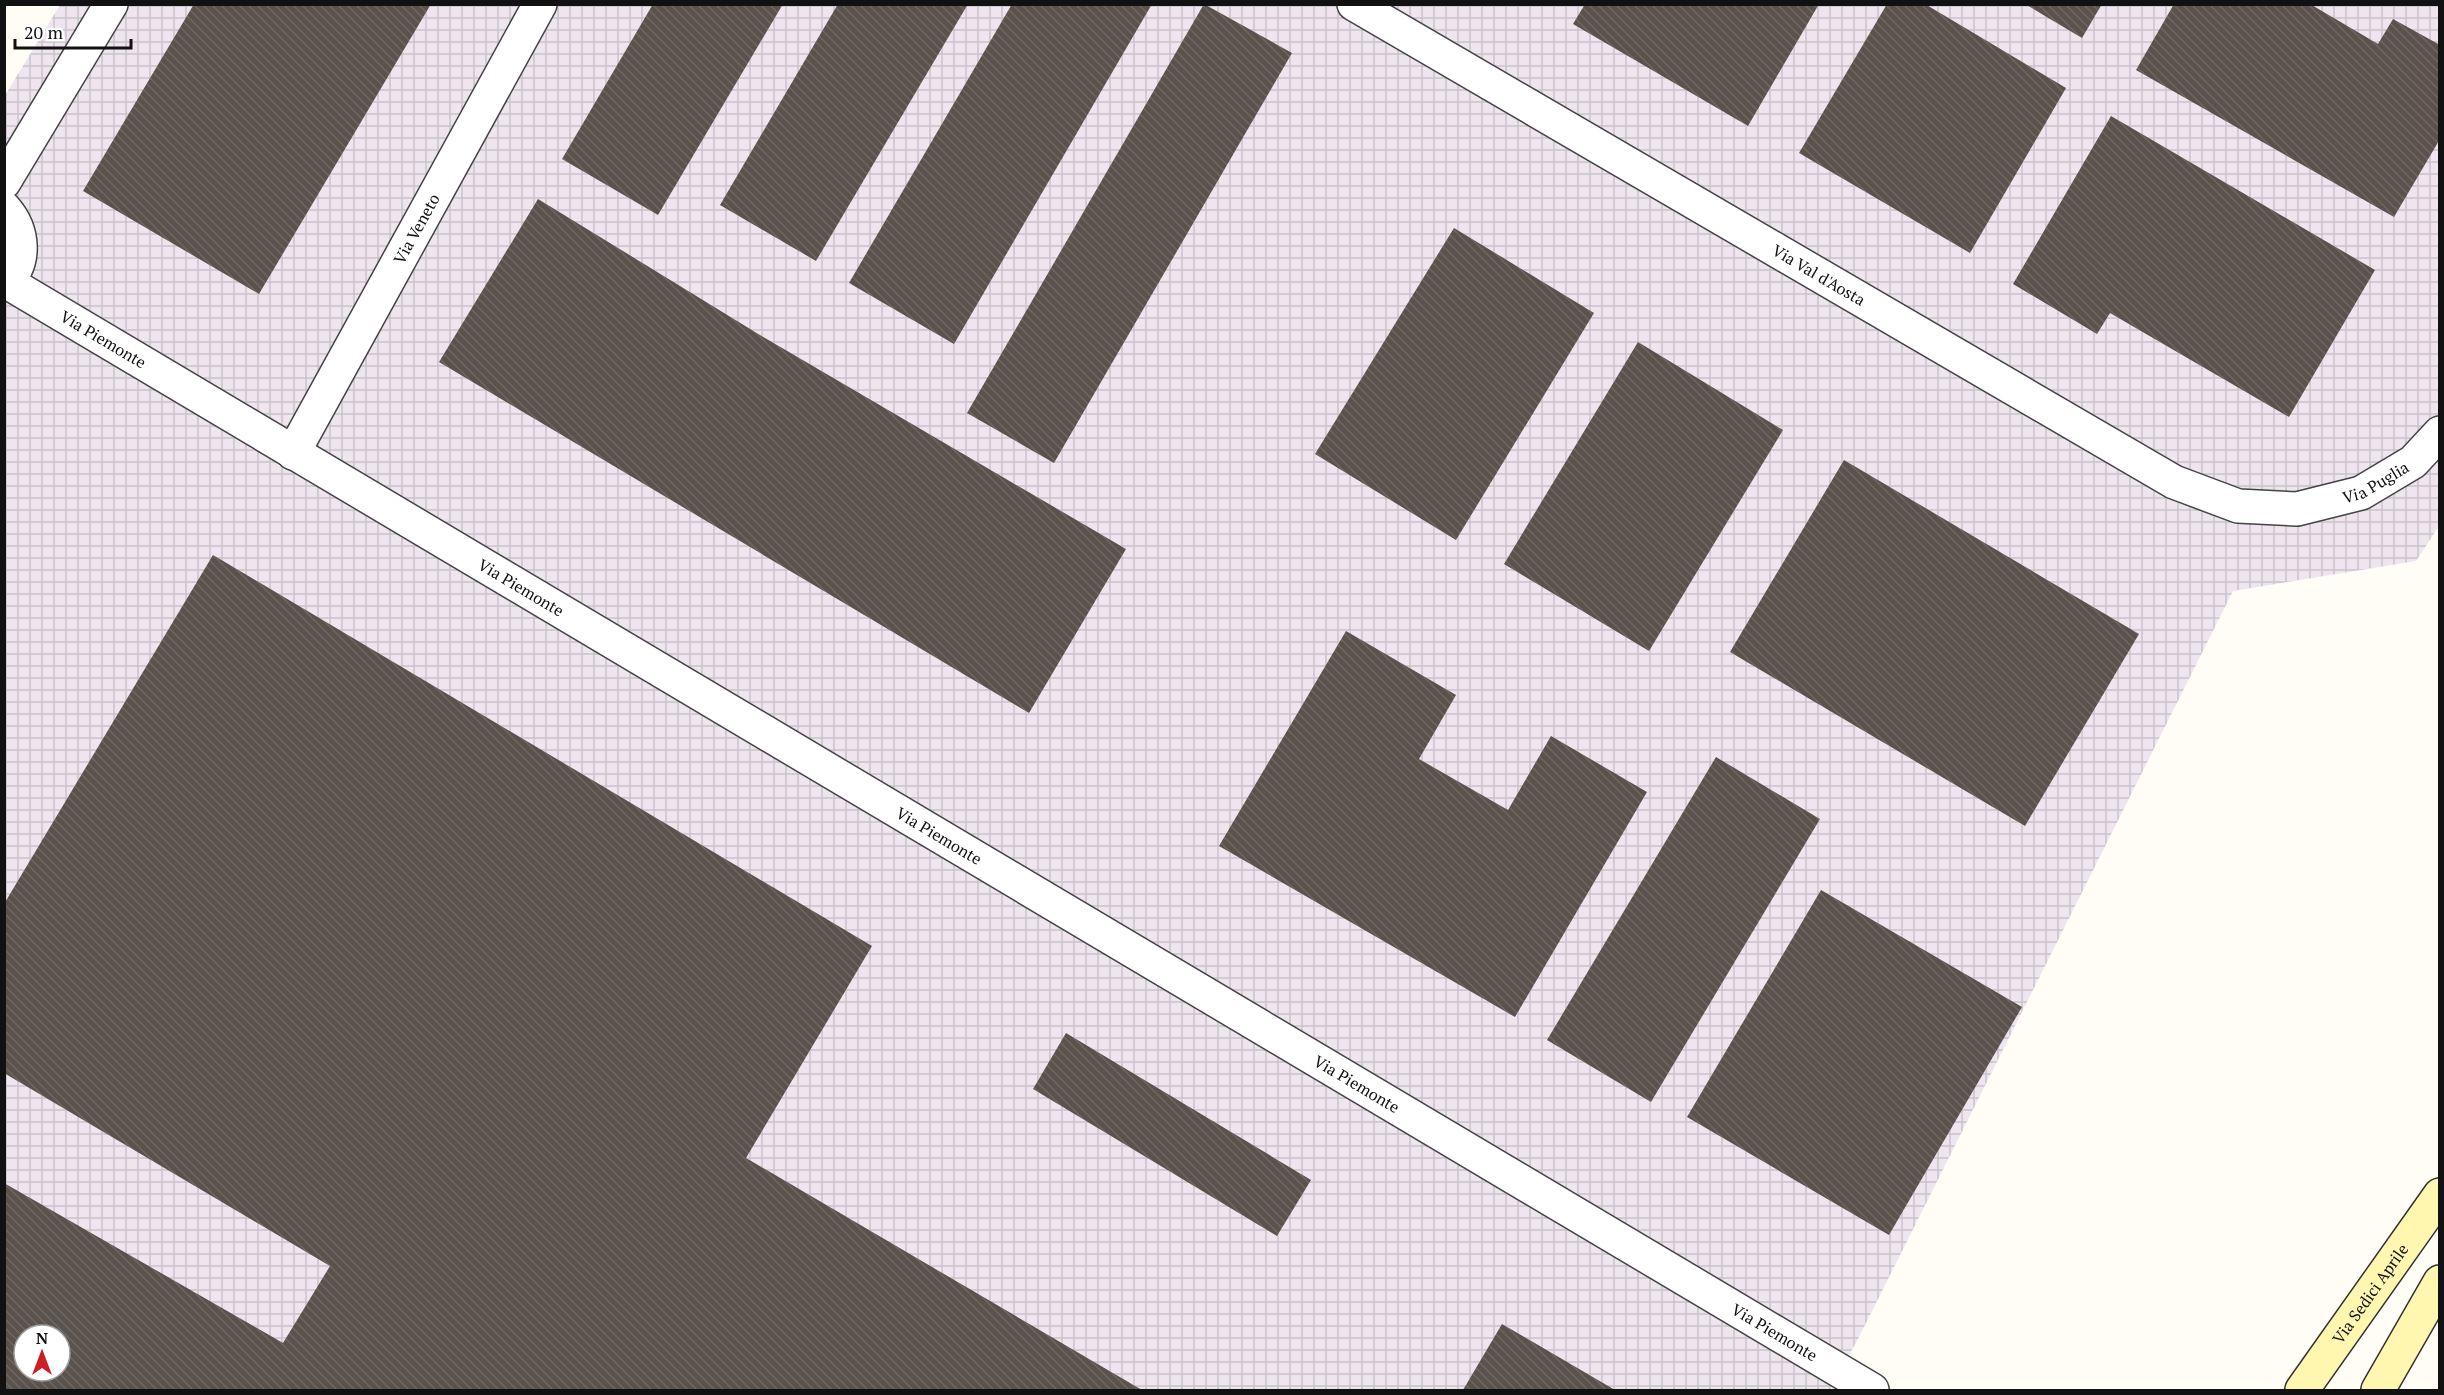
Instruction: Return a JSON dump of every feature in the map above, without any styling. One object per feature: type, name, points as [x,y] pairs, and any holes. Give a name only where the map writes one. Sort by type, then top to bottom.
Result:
[{"type":"main road","name":"Via Sedici Aprile","points":[[2302,1390],[2439,1195]]},
{"type":"main road","points":[[2378,1390],[2439,1282]]},
{"type":"street","points":[[4,182],[111,4]]},
{"type":"street","name":"Via Veneto","points":[[293,453],[540,4]]},
{"type":"street","name":"Via Val d'Aosta","points":[[1354,4],[2174,482],[2238,506],[2297,509]]},
{"type":"street","points":[[4,208],[15,222],[20,238],[20,253],[16,268],[6,283]]},
{"type":"street","name":"Via Piemonte","points":[[6,283],[1872,1390]]},
{"type":"street","name":"Via Puglia","points":[[2297,509],[2361,494],[2412,462],[2439,433]]},
{"type":"shaded area","points":[[60,5],[2439,5],[2439,526],[2416,561],[2233,591],[1859,1337],[1830,1390],[5,1390],[4,97]]},
{"type":"building","points":[[194,4],[431,4],[259,294],[83,191]]},
{"type":"building","points":[[653,4],[783,4],[658,215],[562,159]]},
{"type":"building","points":[[838,4],[968,4],[816,261],[720,205]]},
{"type":"building","points":[[1012,4],[1152,4],[954,344],[849,283]]},
{"type":"building","points":[[1204,4],[1292,53],[1054,463],[967,413]]},
{"type":"building","points":[[1585,4],[1819,4],[1748,126],[1573,24]]},
{"type":"building","points":[[1887,4],[1925,4],[2066,88],[1970,253],[1799,153]]},
{"type":"building","points":[[2025,4],[2102,4],[2082,38]]},
{"type":"building","points":[[2174,4],[2310,4],[2378,44],[2393,19],[2440,45],[2440,139],[2394,217],[2136,70]]},
{"type":"building","points":[[2111,116],[2375,270],[2289,417],[2110,313],[2097,334],[2013,284]]},
{"type":"building","points":[[538,199],[765,338],[1126,549],[1029,713],[439,362]]},
{"type":"building","points":[[1454,228],[1594,313],[1456,540],[1315,454]]},
{"type":"building","points":[[1638,342],[1783,430],[1649,651],[1504,564]]},
{"type":"building","points":[[1844,460],[2139,634],[2025,826],[1730,652]]},
{"type":"building","points":[[213,555],[872,946],[746,1158],[1142,1390],[4,1390],[4,1183],[283,1343],[330,1266],[4,1073],[4,904]]},
{"type":"building","points":[[1346,631],[1456,695],[1419,759],[1508,810],[1551,736],[1647,792],[1515,1017],[1219,846]]},
{"type":"building","points":[[1716,757],[1820,819],[1651,1102],[1547,1040]]},
{"type":"building","points":[[1821,890],[2022,1007],[1889,1235],[1687,1117]]},
{"type":"building","points":[[1066,1033],[1311,1180],[1277,1236],[1033,1089]]},
{"type":"building","points":[[1502,1324],[1615,1390],[1463,1390]]}]
